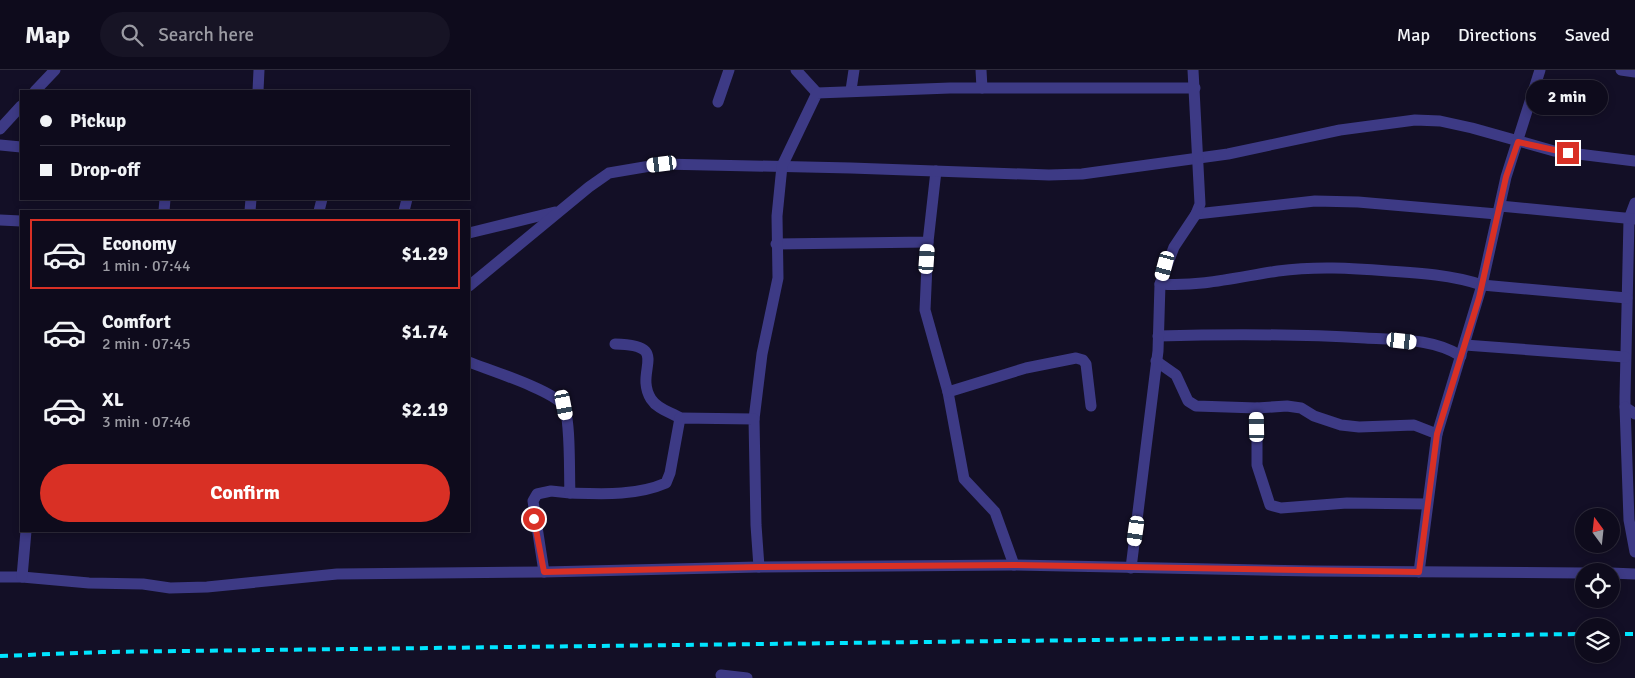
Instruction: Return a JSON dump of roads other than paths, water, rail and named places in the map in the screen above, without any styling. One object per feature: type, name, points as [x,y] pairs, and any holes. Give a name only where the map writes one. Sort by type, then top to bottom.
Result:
[{"type":"street","points":[[36,90],[55,70]]},
{"type":"street","points":[[258,90],[259,70]]},
{"type":"street","points":[[718,102],[729,70]]},
{"type":"street","points":[[796,70],[817,93]]},
{"type":"street","points":[[851,90],[854,70]]},
{"type":"street","points":[[981,70],[982,88]]},
{"type":"street","points":[[1131,568],[1156,361],[1160,284],[1174,247],[1196,214],[1200,204],[1193,70],[1199,70]]},
{"type":"street","points":[[1419,572],[1437,434],[1482,285],[1506,177],[1540,70]]},
{"type":"street","points":[[1621,70],[1635,72]]},
{"type":"street","points":[[817,93],[851,90],[982,88],[1195,88]]},
{"type":"street","points":[[759,567],[756,525],[754,419],[762,354],[778,278],[776,244],[782,166],[817,93]]},
{"type":"street","points":[[0,129],[20,107]]},
{"type":"street","points":[[470,285],[558,211],[609,173],[633,167],[662,164],[782,166],[1064,176],[1228,154],[1340,130],[1415,120],[1440,121],[1472,128],[1518,142],[1581,155],[1635,161]]},
{"type":"street","points":[[0,145],[20,146]]},
{"type":"street","points":[[936,171],[928,242],[925,310],[948,392],[964,479],[995,512],[1014,565]]},
{"type":"street","points":[[1196,214],[1315,201],[1632,219]]},
{"type":"street","points":[[1635,202],[1632,219],[1625,357],[1630,374],[1629,520],[1635,552]]},
{"type":"street","points":[[470,233],[558,211]]},
{"type":"street","points":[[0,220],[20,221]]},
{"type":"street","points":[[776,244],[928,242]]},
{"type":"street","points":[[1160,284],[1201,284],[1275,271],[1337,267],[1432,274],[1463,278],[1482,285],[1627,298]]},
{"type":"street","points":[[1158,336],[1294,334],[1439,344],[1463,351],[1625,357]]},
{"type":"street","points":[[615,344],[636,344],[644,348],[647,354],[647,386],[650,398],[656,405],[680,418],[754,419]]},
{"type":"street","points":[[948,392],[1026,368],[1076,358],[1083,360],[1086,364],[1091,406]]},
{"type":"street","points":[[1156,361],[1176,375],[1191,405],[1203,408],[1287,406],[1301,408],[1314,416],[1341,425],[1359,427],[1414,425],[1437,434]]},
{"type":"street","points":[[470,362],[552,395],[564,405],[567,422],[570,493]]},
{"type":"street","points":[[1257,408],[1257,465],[1270,505],[1281,508],[1347,503],[1427,504]]},
{"type":"street","points":[[544,572],[533,500],[537,494],[550,491],[610,494],[652,489],[666,483],[670,472],[680,418]]},
{"type":"street","points":[[22,577],[26,532]]},
{"type":"street","points":[[0,577],[170,588],[207,587],[337,574],[759,567],[1014,565],[1575,573]]},
{"type":"street","points":[[1620,573],[1635,574]]},
{"type":"street","points":[[721,674],[747,678]]},
{"type":"railway","points":[[0,656],[102,652],[1575,634]]},
{"type":"railway","points":[[1620,634],[1635,634]]}]
